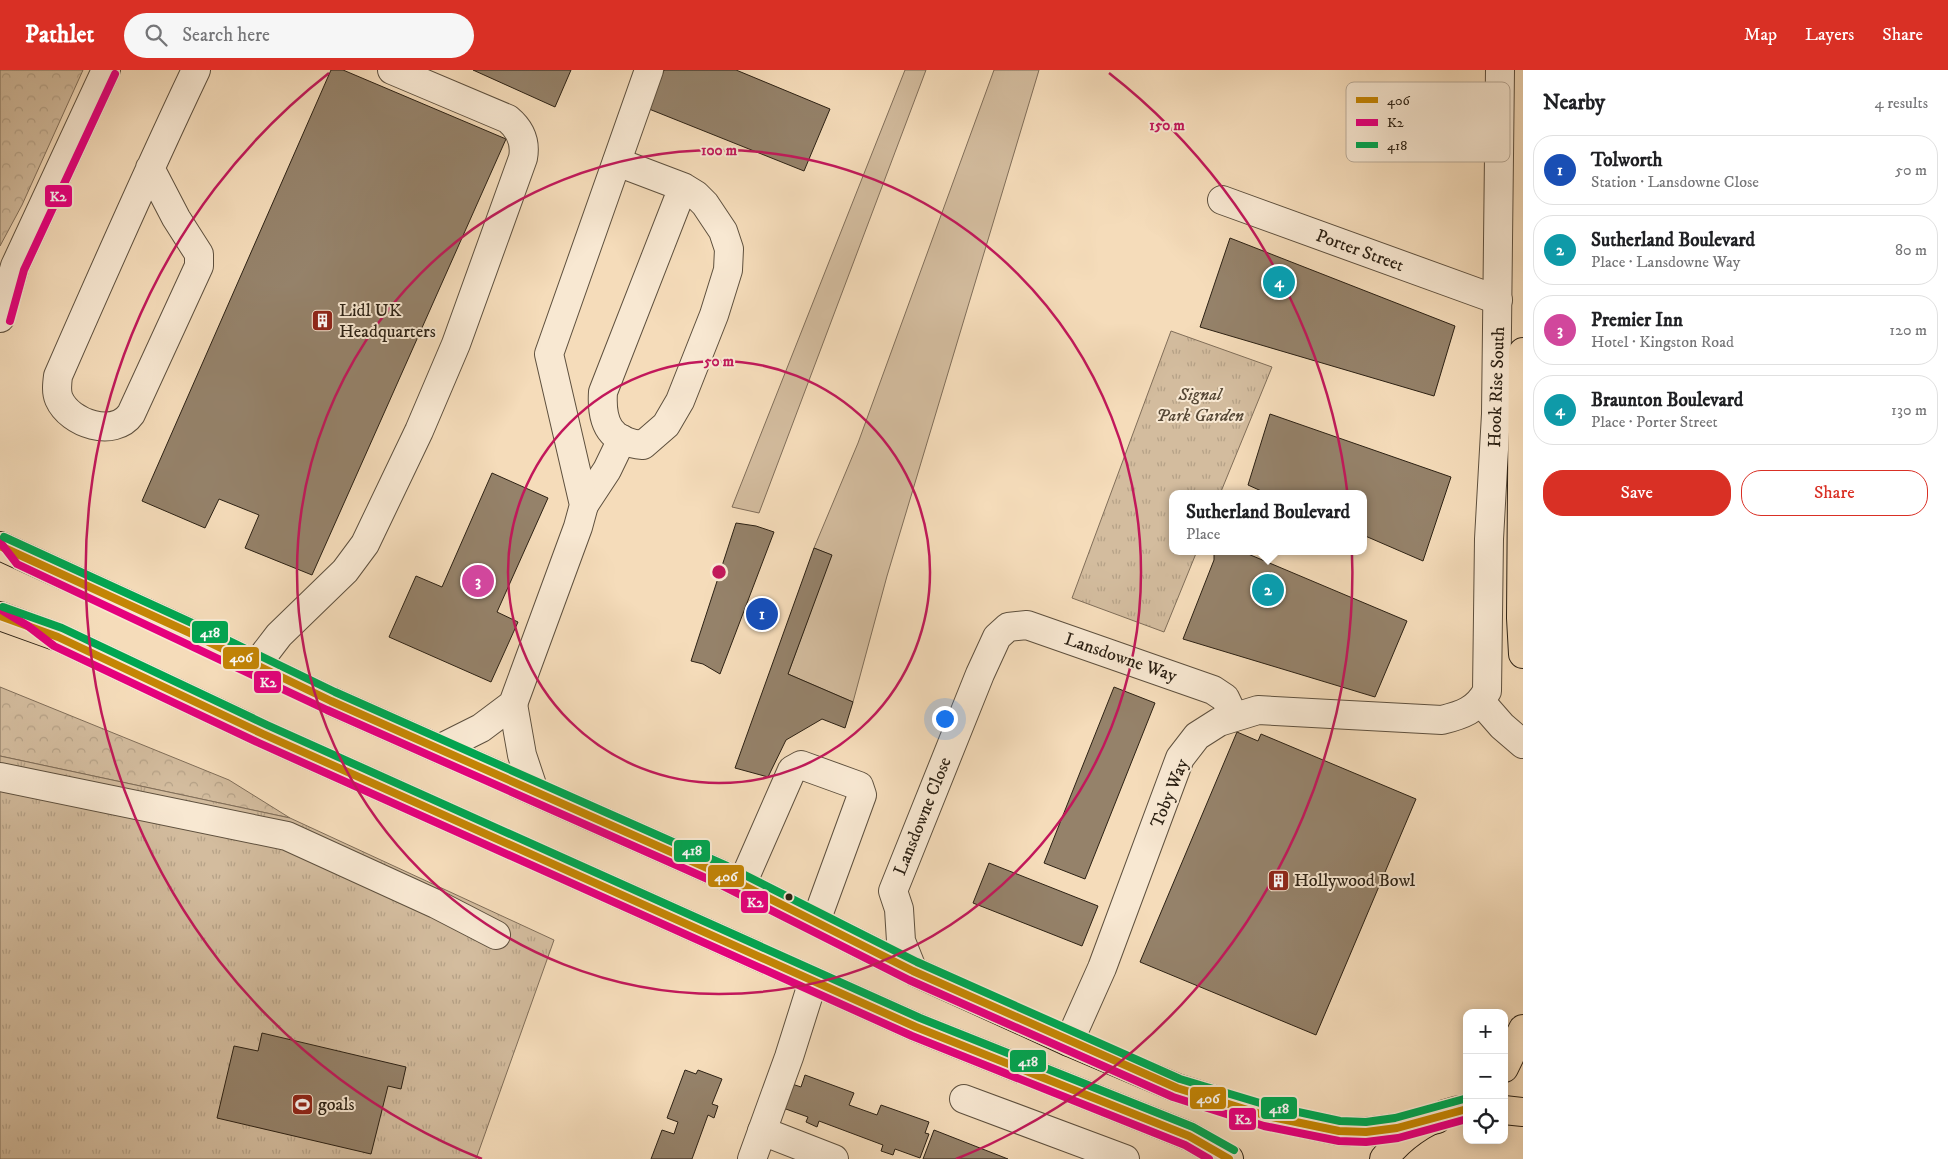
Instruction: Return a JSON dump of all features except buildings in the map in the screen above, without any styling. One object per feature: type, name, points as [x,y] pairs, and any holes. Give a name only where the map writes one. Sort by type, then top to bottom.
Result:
[{"type":"highway","points":[[1523,352],[1521,618],[1523,654]]},
{"type":"highway","points":[[0,525],[11,551],[256,665],[742,884],[913,971],[1069,1042],[1178,1088],[1266,1116],[1339,1131],[1366,1132],[1389,1129],[1457,1110]]},
{"type":"highway","points":[[0,597],[34,618],[58,638]]},
{"type":"highway","points":[[0,616],[58,638],[263,734],[916,1027],[1189,1136],[1229,1159]]},
{"type":"highway","points":[[1508,1060],[1523,1029]]},
{"type":"highway","points":[[1384,1159],[1392,1148],[1411,1132],[1457,1110]]},
{"type":"highway","points":[[1508,1110],[1523,1112]]},
{"type":"street","points":[[0,318],[16,266],[106,70]]},
{"type":"street","points":[[150,168],[176,218],[199,254],[199,266],[131,414],[124,423],[107,428],[80,419],[65,409],[57,391],[58,376],[150,168],[196,70]]},
{"type":"street","points":[[256,665],[279,635],[345,571],[365,544],[419,431],[456,344],[523,158],[523,139],[514,124],[508,119],[392,70]]},
{"type":"street","points":[[584,505],[549,354],[649,70]]},
{"type":"street","points":[[617,162],[683,187],[705,204],[724,232],[729,249],[728,270],[714,315],[680,401],[666,425],[643,445],[622,439],[612,432],[606,424],[602,412],[603,392],[683,187]]},
{"type":"street","name":"Hook Rise South","points":[[1481,702],[1487,691],[1489,539],[1496,414],[1499,162]]},
{"type":"street","name":"Porter Street","points":[[1222,200],[1498,300]]},
{"type":"street","points":[[0,290],[16,266]]},
{"type":"street","points":[[534,791],[522,756],[512,704],[578,527],[584,505],[607,470],[622,439]]},
{"type":"street","name":"Lansdowne Way","points":[[997,636],[1008,627],[1027,625],[1213,690],[1224,698],[1234,717]]},
{"type":"street","name":"Lansdowne Close","points":[[913,971],[902,941],[899,909],[893,891],[997,636]]},
{"type":"street","points":[[1481,702],[1502,726],[1523,744]]},
{"type":"street","name":"Toby Way","points":[[1069,1042],[1102,968],[1180,758],[1197,736],[1218,722],[1258,710],[1442,720],[1462,715],[1481,702]]},
{"type":"street","points":[[439,748],[481,728],[512,704]]},
{"type":"street","points":[[742,884],[792,770],[801,764],[858,786],[862,795],[816,922]]},
{"type":"street","points":[[0,777],[287,836],[436,904],[496,935]]},
{"type":"street","points":[[752,1159],[813,981]]},
{"type":"street","points":[[964,1099],[1125,1159]]},
{"type":"street","points":[[762,1131],[834,1159]]},
{"type":"green space","points":[[0,70],[83,70],[22,205],[0,246]]},
{"type":"green space","points":[[905,70],[926,70],[759,513],[732,507]]},
{"type":"green space","points":[[994,70],[1039,70],[887,576],[853,702],[788,674],[831,555],[814,548],[858,443]]},
{"type":"green space","name":"Signal Park Garden","points":[[1171,331],[1272,367],[1222,490],[1169,490],[1169,555],[1195,555],[1164,632],[1072,598]]},
{"type":"green space","points":[[0,687],[229,780],[290,818],[0,756]]},
{"type":"green space","points":[[0,756],[290,818],[554,940],[476,1159],[0,1159]]},
{"type":"transit line","name":"K2","points":[[10,321],[24,270],[115,74]]},
{"type":"transit line","name":"418","points":[[4,537],[192,623],[335,692],[727,866],[917,962],[1180,1079],[1270,1106],[1340,1121],[1366,1122],[1395,1118],[1463,1099]]},
{"type":"transit line","name":"K2","points":[[0,542],[17,564],[327,710],[719,884],[909,980],[1173,1097],[1264,1126],[1339,1141],[1366,1142],[1398,1138],[1463,1120]]},
{"type":"transit line","name":"406","points":[[0,546],[188,632],[331,701],[723,875],[913,971],[1177,1088],[1267,1116],[1339,1131],[1366,1132],[1397,1128],[1463,1110]]},
{"type":"transit line","name":"418","points":[[3,607],[62,628],[267,725],[920,1018],[1193,1127],[1234,1150]]},
{"type":"transit line","name":"K2","points":[[0,609],[28,626],[54,646],[259,743],[912,1036],[1185,1145],[1209,1159]]},
{"type":"transit line","name":"406","points":[[0,616],[58,637],[263,734],[916,1027],[1189,1136],[1229,1159]]},
{"type":"place","name":"Braunton Boulevard","points":[[1279,282]]},
{"type":"place","name":"Lidl UK Headquarters","points":[[323,320]]},
{"type":"place","name":"Premier Inn","points":[[478,581]]},
{"type":"place","name":"Sutherland Boulevard","points":[[1268,590]]},
{"type":"place","name":"Tolworth","points":[[762,614]]},
{"type":"place","name":"Hollywood Bowl","points":[[1278,880]]},
{"type":"place","name":"goals","points":[[302,1104]]}]
